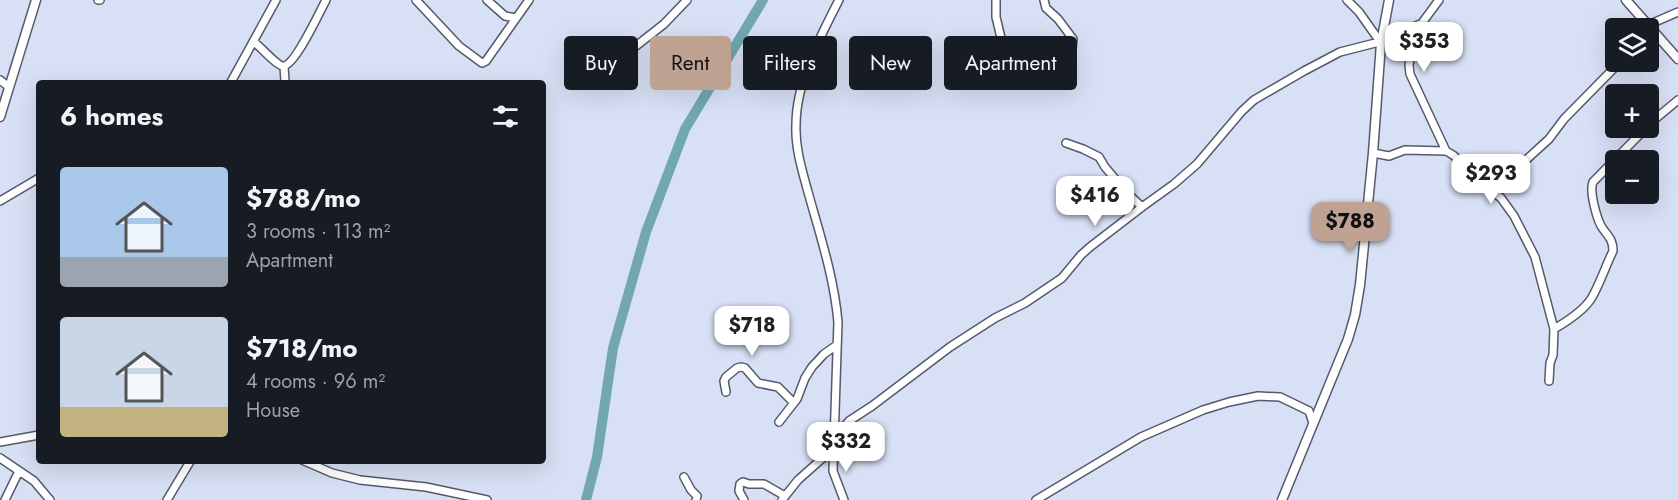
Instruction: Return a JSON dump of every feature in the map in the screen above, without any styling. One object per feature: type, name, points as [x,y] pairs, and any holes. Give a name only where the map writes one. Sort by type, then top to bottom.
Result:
[{"type":"street","points":[[0,117],[36,0]]},
{"type":"street","points":[[232,80],[276,0]]},
{"type":"street","points":[[254,42],[278,64],[284,66],[297,53],[326,0]]},
{"type":"street","points":[[416,0],[459,46],[481,63],[486,61],[529,0]]},
{"type":"street","points":[[487,0],[505,16],[516,18]]},
{"type":"street","points":[[638,44],[664,24],[687,0]]},
{"type":"street","points":[[839,0],[813,54],[801,88],[796,124],[799,157],[833,279],[838,322],[833,471],[844,500]]},
{"type":"street","points":[[996,0],[996,17],[1001,36]]},
{"type":"street","points":[[1044,0],[1046,8],[1071,36]]},
{"type":"street","points":[[1347,0],[1359,12],[1381,43]]},
{"type":"street","points":[[1282,500],[1348,339],[1355,315],[1373,153],[1381,43],[1389,0]]},
{"type":"street","points":[[744,500],[739,491],[740,484],[743,482],[764,484],[784,498],[798,480],[834,448],[849,421],[950,347],[995,318],[1025,303],[1062,278],[1081,255],[1197,164],[1254,100],[1304,70],[1340,52],[1381,43],[1391,39],[1399,31],[1422,23],[1439,0]]},
{"type":"street","points":[[1626,0],[1641,18]]},
{"type":"street","points":[[1659,22],[1678,12]]},
{"type":"street","points":[[1659,38],[1678,59]]},
{"type":"street","points":[[1391,39],[1406,45],[1411,54],[1410,74],[1446,151]]},
{"type":"street","points":[[284,66],[285,80]]},
{"type":"street","points":[[1486,186],[1527,159],[1610,72]]},
{"type":"street","points":[[0,80],[9,87]]},
{"type":"street","points":[[1659,116],[1678,100]]},
{"type":"street","points":[[1554,329],[1587,305],[1613,251],[1611,237],[1601,226],[1591,186],[1635,138]]},
{"type":"street","points":[[1065,143],[1083,148],[1100,157],[1127,193],[1142,207]]},
{"type":"street","points":[[1373,153],[1389,156],[1405,150],[1446,151],[1501,198],[1514,216],[1535,257],[1554,329],[1549,381]]},
{"type":"street","points":[[0,201],[36,180]]},
{"type":"street","points":[[779,422],[794,403],[812,367],[824,354],[837,345]]},
{"type":"street","points":[[726,392],[724,381],[726,377],[741,367],[759,382],[778,387],[794,403]]},
{"type":"street","points":[[1036,500],[1141,437],[1203,410],[1229,402],[1258,396],[1280,396],[1309,411],[1313,423]]},
{"type":"street","points":[[0,442],[36,436]]},
{"type":"street","points":[[0,458],[34,481],[50,500]]},
{"type":"street","points":[[167,500],[189,464]]},
{"type":"street","points":[[311,464],[332,473],[360,480],[426,487],[487,500]]},
{"type":"street","points":[[5,500],[19,471]]},
{"type":"street","points":[[684,477],[697,496],[696,500]]},
{"type":"waterway","points":[[586,500],[597,457],[613,348],[646,232],[685,129],[763,0]]}]
